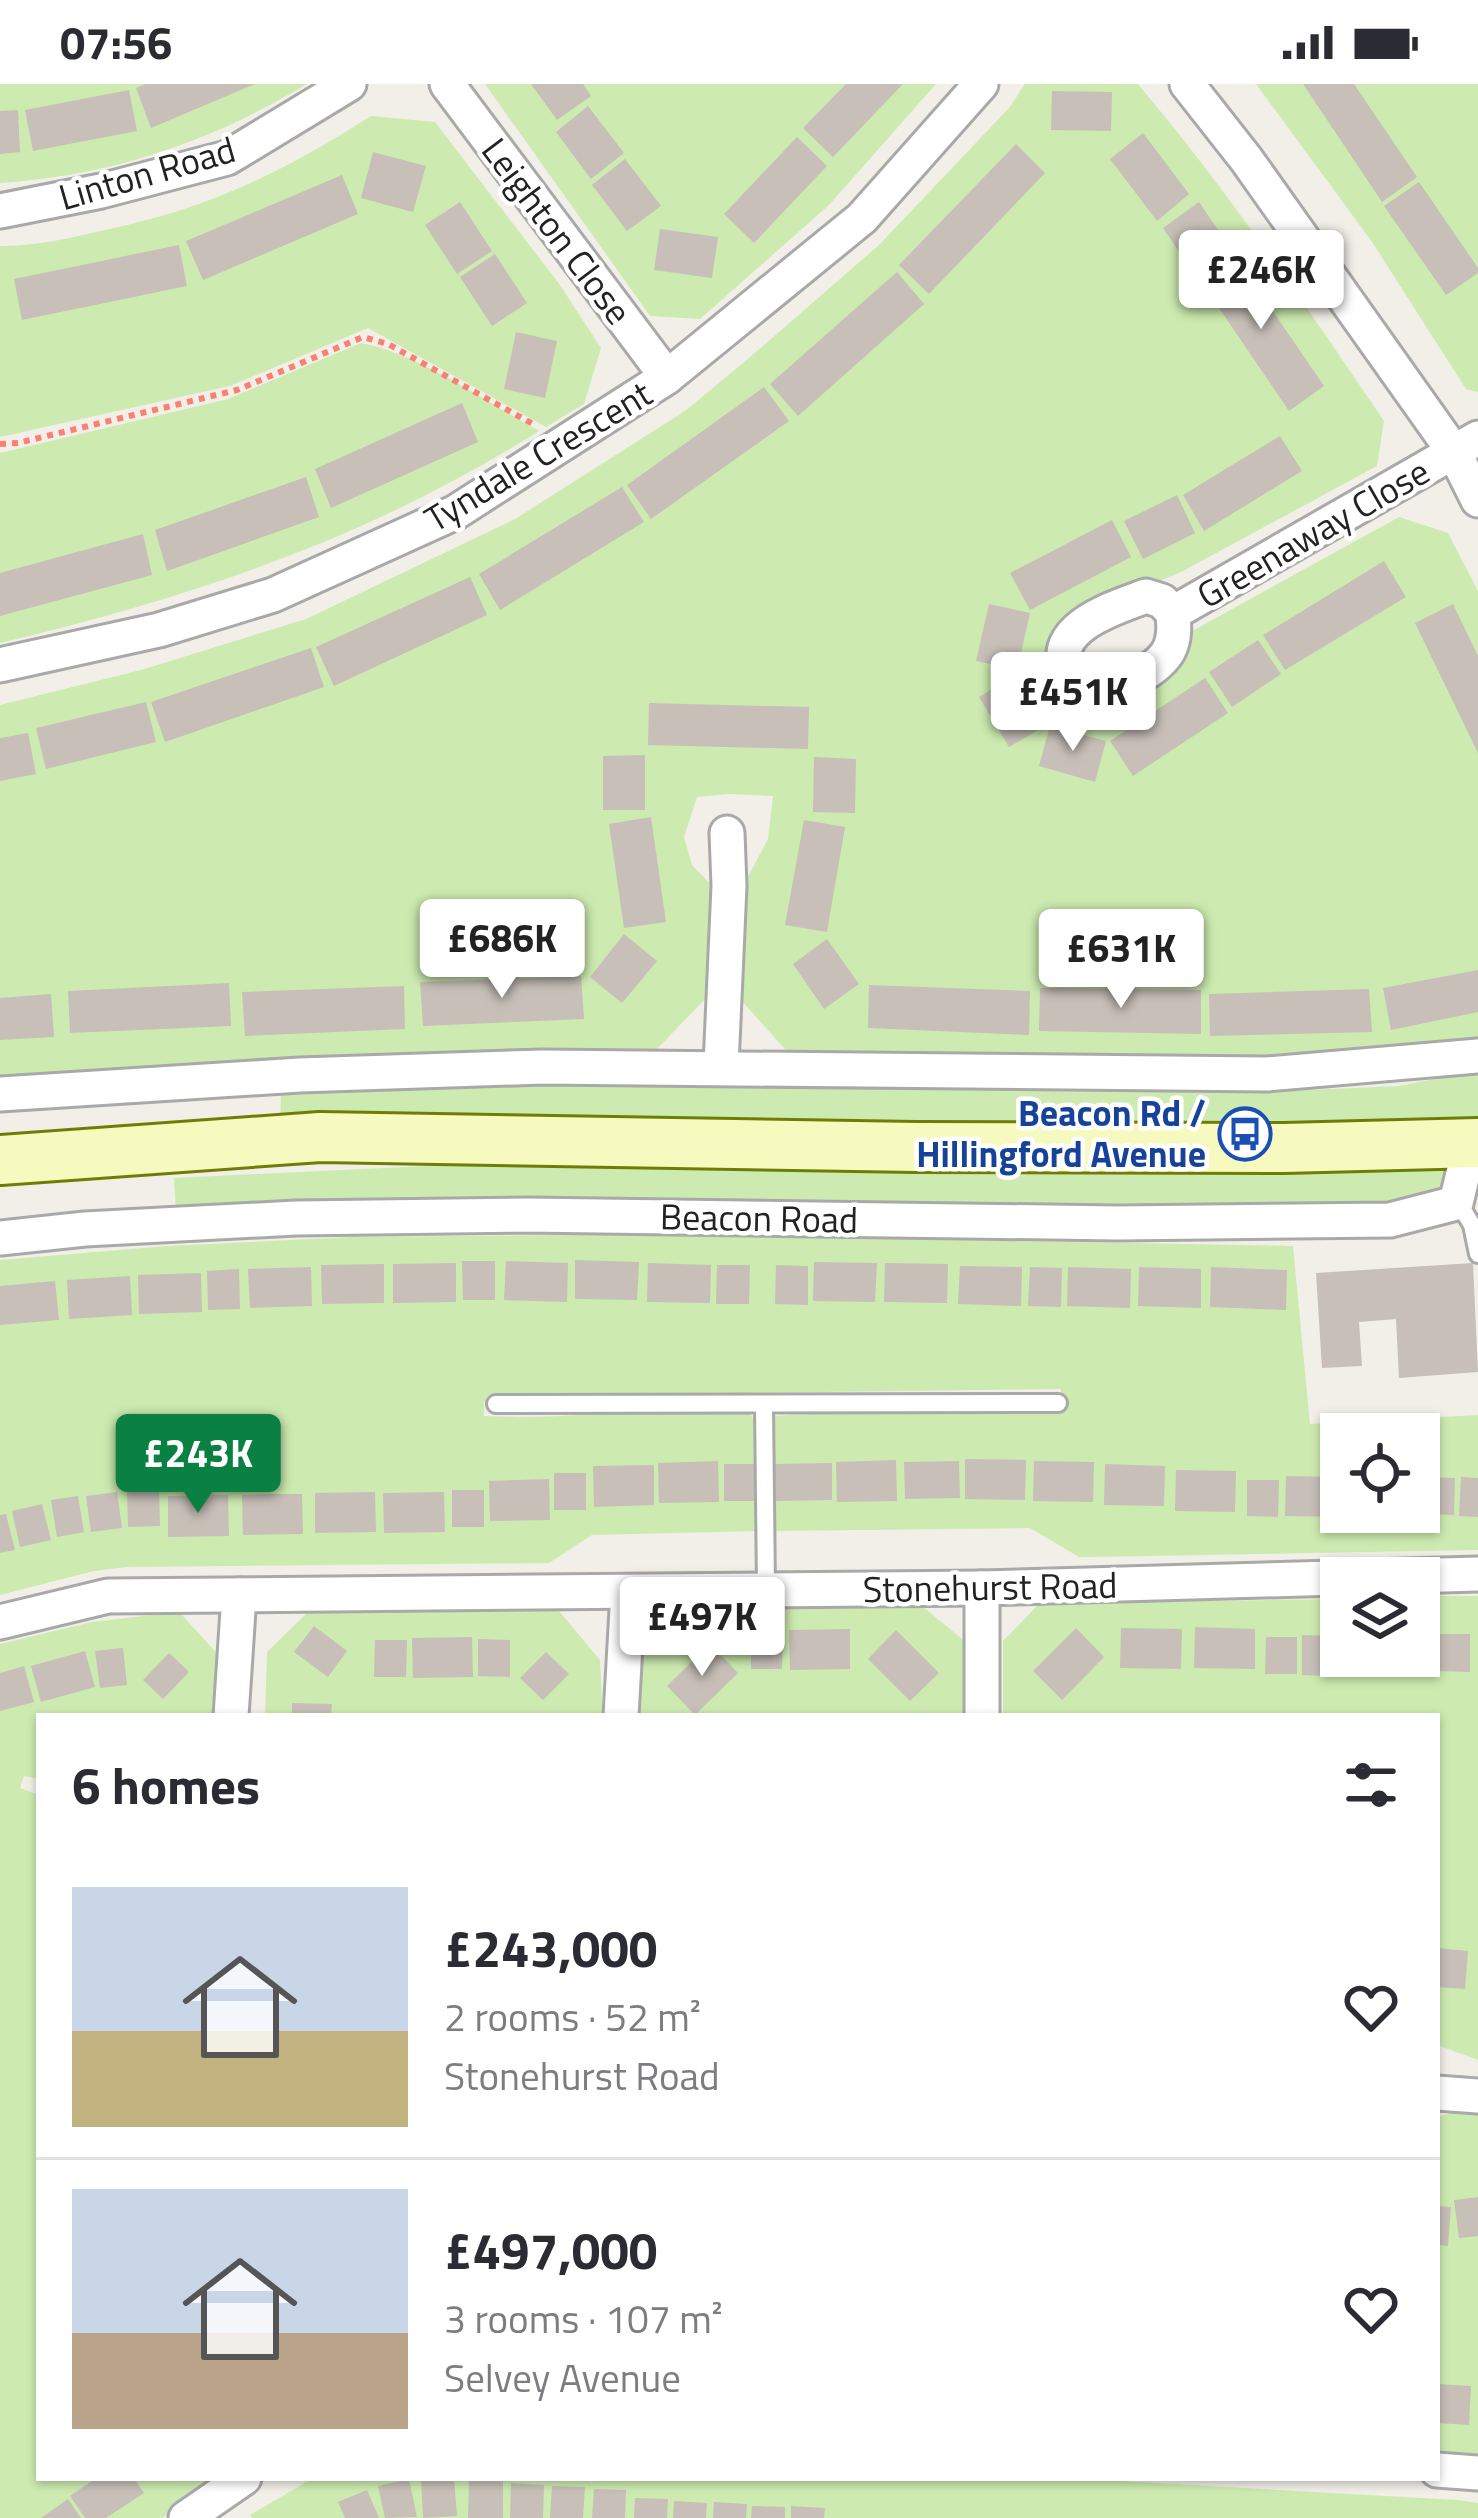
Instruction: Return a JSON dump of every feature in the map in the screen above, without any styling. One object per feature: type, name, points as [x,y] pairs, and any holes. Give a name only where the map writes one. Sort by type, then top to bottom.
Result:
[{"type":"main road","name":"Beacon Road","points":[[0,1160],[320,1137],[916,1148],[1474,1143]]},
{"type":"street","name":"Linton Road","points":[[0,211],[227,158],[349,84]]},
{"type":"street","name":"Leighton Close","points":[[447,84],[667,377]]},
{"type":"street","name":"Tyndale Crescent","points":[[0,665],[159,630],[272,595],[455,512],[667,377],[862,218],[981,84]]},
{"type":"street","points":[[1187,84],[1466,445],[1478,500]]},
{"type":"street","name":"Greenaway Close","points":[[1173,613],[1466,445]]},
{"type":"street","points":[[721,1066],[727,833]]},
{"type":"street","points":[[0,1094],[322,1074],[721,1066],[1267,1074],[1478,1055]]},
{"type":"street","name":"Beacon Road","points":[[0,1238],[296,1218],[526,1215],[1118,1223],[1390,1220],[1456,1200],[1474,1143]]},
{"type":"street","name":"Stonehurst Road","points":[[0,1622],[108,1596],[982,1588],[1478,1574]]},
{"type":"street","points":[[982,1588],[982,1713]]},
{"type":"street","points":[[621,1713],[628,1592]]},
{"type":"street","points":[[231,1713],[239,1595]]},
{"type":"street","points":[[1440,2093],[1478,2096]]},
{"type":"street","points":[[1440,2470],[1478,2473]]},
{"type":"street","points":[[186,2518],[240,2481]]},
{"type":"lane","points":[[1456,1200],[1472,1225],[1478,1254]]},
{"type":"lane","points":[[496,1404],[1058,1402]]},
{"type":"lane","points":[[764,1405],[766,1590]]},
{"type":"path","points":[[0,443],[17,443],[237,390],[363,337],[388,344],[566,442]]},
{"type":"green space","points":[[0,84],[307,84],[234,123],[160,152],[82,172],[0,183]]},
{"type":"green space","points":[[485,84],[936,84],[829,205],[700,319],[650,316]]},
{"type":"green space","points":[[1025,84],[1138,84],[1235,207],[1384,421],[1377,466],[1183,571],[1091,611],[1069,691],[1188,646],[1194,630],[1399,517],[1448,533],[1478,591],[1478,1041],[1348,1058],[791,1056],[733,991],[741,890],[768,839],[773,796],[728,794],[697,797],[684,837],[692,865],[712,886],[707,997],[654,1052],[353,1055],[0,1080],[0,705],[141,670],[306,619],[515,519],[685,411],[749,358],[879,245],[1009,108]]},
{"type":"green space","points":[[1256,84],[1478,84],[1478,392],[1466,389],[1372,242]]},
{"type":"green space","points":[[371,116],[435,122],[560,285],[601,348],[584,404],[546,427],[368,328],[230,386],[0,437],[0,246],[75,237],[175,212],[273,172]]},
{"type":"green space","points":[[361,343],[429,368],[539,431],[411,503],[278,560],[142,606],[0,643],[0,453],[228,399]]},
{"type":"green space","points":[[1478,1070],[1478,1128],[280,1133],[281,1090],[522,1082],[1285,1091],[1399,1086]]},
{"type":"green space","points":[[446,1165],[1438,1169],[1448,1172],[1453,1181],[1425,1203],[1266,1212],[756,1201],[403,1202],[176,1213],[174,1178]]},
{"type":"green space","points":[[644,1234],[1293,1246],[1310,1424],[1320,1423],[1320,1533],[1440,1533],[1440,1417],[1478,1415],[1478,1550],[1079,1557],[1030,1528],[774,1531],[773,1416],[1061,1409],[1061,1389],[497,1396],[484,1402],[484,1416],[683,1410],[749,1413],[757,1422],[758,1531],[592,1535],[549,1563],[127,1567],[0,1595],[0,1260],[352,1237]]},
{"type":"green space","points":[[1440,1596],[1478,1596],[1478,2060],[1440,2046],[1440,1713],[1003,1713],[1003,1641],[1040,1603],[1320,1599],[1320,1677],[1440,1677]]},
{"type":"green space","points":[[407,1606],[559,1611],[600,1660],[603,1713],[265,1713],[267,1652],[308,1612]]},
{"type":"green space","points":[[922,1606],[967,1643],[966,1713],[635,1713],[636,1658],[680,1607]]},
{"type":"green space","points":[[182,1615],[223,1660],[221,1713],[36,1713],[36,1778],[24,1776],[20,1788],[36,1794],[36,2481],[218,2481],[162,2518],[0,2518],[0,1644],[92,1622]]},
{"type":"green space","points":[[1478,2112],[1478,2456],[1440,2454],[1440,2116]]},
{"type":"green space","points":[[308,2481],[1121,2481],[1478,2503],[1478,2518],[250,2515]]},
{"type":"building","points":[[146,84],[255,84],[151,128],[136,88]]},
{"type":"building","points":[[531,84],[583,84],[591,96],[557,120]]},
{"type":"building","points":[[846,84],[903,84],[833,157],[803,128]]},
{"type":"building","points":[[1303,84],[1354,84],[1417,177],[1382,202]]},
{"type":"building","points":[[129,90],[137,131],[33,151],[25,110]]},
{"type":"building","points":[[1052,91],[1112,92],[1111,131],[1051,130]]},
{"type":"building","points":[[588,106],[624,153],[591,179],[556,132]]},
{"type":"building","points":[[18,110],[20,152],[0,154],[0,111]]},
{"type":"building","points":[[1143,133],[1189,194],[1157,221],[1110,159]]},
{"type":"building","points":[[797,137],[827,166],[754,243],[724,214]]},
{"type":"building","points":[[1016,144],[1045,173],[929,294],[899,265]]},
{"type":"building","points":[[373,152],[426,166],[413,212],[361,198]]},
{"type":"building","points":[[625,159],[661,206],[627,231],[592,185]]},
{"type":"building","points":[[342,175],[358,214],[203,280],[186,241]]},
{"type":"building","points":[[1419,182],[1478,268],[1478,273],[1446,295],[1384,206]]},
{"type":"building","points":[[460,202],[492,251],[457,274],[425,225]]},
{"type":"building","points":[[1199,202],[1229,246],[1193,272],[1163,228]]},
{"type":"building","points":[[660,229],[718,237],[712,278],[654,270]]},
{"type":"building","points":[[179,245],[187,286],[22,320],[14,279]]},
{"type":"building","points":[[1233,253],[1324,386],[1289,411],[1198,277]]},
{"type":"building","points":[[495,254],[527,303],[492,326],[460,277]]},
{"type":"building","points":[[897,272],[924,304],[798,416],[770,384]]},
{"type":"building","points":[[516,332],[557,341],[545,398],[504,389]]},
{"type":"building","points":[[764,387],[789,421],[651,519],[627,485]]},
{"type":"building","points":[[462,403],[478,442],[331,508],[315,469]]},
{"type":"building","points":[[1280,436],[1302,471],[1204,531],[1183,495]]},
{"type":"building","points":[[306,477],[319,517],[167,571],[155,530]]},
{"type":"building","points":[[622,487],[644,522],[500,610],[479,574]]},
{"type":"building","points":[[1177,495],[1195,533],[1143,559],[1124,521]]},
{"type":"building","points":[[1112,520],[1131,557],[1030,610],[1010,573]]},
{"type":"building","points":[[143,534],[152,575],[0,616],[0,573]]},
{"type":"building","points":[[1384,561],[1406,597],[1285,670],[1263,635]]},
{"type":"building","points":[[470,577],[487,615],[334,686],[316,647]]},
{"type":"building","points":[[989,604],[1030,613],[1017,670],[976,661]]},
{"type":"building","points":[[1453,604],[1478,656],[1478,753],[1415,623]]},
{"type":"building","points":[[1258,640],[1281,674],[1232,707],[1209,672]]},
{"type":"building","points":[[311,648],[324,687],[165,742],[151,702]]},
{"type":"building","points":[[1015,675],[1045,726],[1009,747],[979,697]]},
{"type":"building","points":[[1205,678],[1228,713],[1133,776],[1110,741]]},
{"type":"building","points":[[146,702],[156,742],[46,769],[36,728]]},
{"type":"building","points":[[649,703],[809,707],[808,749],[648,745]]},
{"type":"building","points":[[1050,726],[1106,741],[1095,782],[1039,766]]},
{"type":"building","points":[[28,733],[36,774],[0,781],[0,738]]},
{"type":"building","points":[[645,755],[645,810],[603,810],[603,756]]},
{"type":"building","points":[[814,757],[856,759],[855,813],[813,812]]},
{"type":"building","points":[[651,817],[666,922],[624,928],[609,824]]},
{"type":"building","points":[[804,820],[845,827],[827,932],[785,925]]},
{"type":"building","points":[[624,934],[657,961],[622,1003],[590,977]]},
{"type":"building","points":[[827,939],[859,984],[824,1009],[793,964]]},
{"type":"building","points":[[1478,970],[1478,1012],[1391,1030],[1383,988]]},
{"type":"building","points":[[581,976],[584,1019],[423,1026],[420,982]]},
{"type":"building","points":[[229,983],[231,1026],[70,1033],[68,991]]},
{"type":"building","points":[[869,985],[1030,991],[1029,1035],[868,1028]]},
{"type":"building","points":[[404,986],[405,1029],[245,1036],[242,992]]},
{"type":"building","points":[[1040,988],[1201,990],[1201,1034],[1039,1031]]},
{"type":"building","points":[[1369,989],[1372,1032],[1210,1036],[1209,994]]},
{"type":"building","points":[[51,994],[54,1037],[0,1040],[0,998]]},
{"type":"building","points":[[575,1260],[639,1262],[637,1300],[575,1299]]},
{"type":"building","points":[[462,1261],[495,1261],[495,1300],[463,1300]]},
{"type":"building","points":[[506,1261],[568,1263],[567,1302],[504,1300]]},
{"type":"building","points":[[814,1262],[877,1263],[875,1302],[813,1301]]},
{"type":"building","points":[[456,1263],[456,1302],[393,1303],[393,1264]]},
{"type":"building","points":[[648,1263],[711,1265],[710,1303],[647,1302]]},
{"type":"building","points":[[885,1263],[948,1264],[947,1303],[884,1302]]},
{"type":"building","points":[[1473,1263],[1478,1372],[1399,1378],[1396,1319],[1359,1322],[1362,1366],[1322,1368],[1316,1273]]},
{"type":"building","points":[[384,1264],[384,1303],[322,1304],[321,1265]]},
{"type":"building","points":[[717,1265],[750,1265],[749,1304],[716,1304]]},
{"type":"building","points":[[776,1265],[808,1266],[808,1305],[775,1304]]},
{"type":"building","points":[[960,1266],[1022,1267],[1021,1306],[958,1304]]},
{"type":"building","points":[[311,1267],[312,1306],[250,1308],[248,1269]]},
{"type":"building","points":[[1030,1267],[1062,1268],[1061,1307],[1028,1306]]},
{"type":"building","points":[[1068,1267],[1131,1269],[1130,1308],[1067,1306]]},
{"type":"building","points":[[1139,1267],[1201,1269],[1201,1308],[1138,1306]]},
{"type":"building","points":[[1211,1267],[1287,1270],[1286,1310],[1210,1307]]},
{"type":"building","points":[[239,1269],[240,1309],[208,1310],[207,1271]]},
{"type":"building","points":[[201,1273],[202,1312],[139,1314],[138,1275]]},
{"type":"building","points":[[130,1276],[132,1315],[69,1319],[67,1280]]},
{"type":"building","points":[[55,1281],[59,1320],[0,1325],[0,1286]]},
{"type":"building","points":[[965,1459],[1026,1460],[1025,1500],[965,1499]]},
{"type":"building","points":[[896,1460],[897,1501],[837,1502],[836,1462]]},
{"type":"building","points":[[718,1461],[719,1502],[659,1503],[658,1463]]},
{"type":"building","points":[[959,1461],[960,1498],[905,1499],[904,1462]]},
{"type":"building","points":[[1034,1461],[1094,1462],[1093,1502],[1033,1501]]},
{"type":"building","points":[[832,1463],[832,1500],[776,1501],[775,1464]]},
{"type":"building","points":[[724,1464],[756,1464],[756,1501],[724,1501]]},
{"type":"building","points":[[1105,1464],[1165,1466],[1164,1506],[1104,1505]]},
{"type":"building","points":[[654,1465],[654,1505],[594,1507],[593,1466]]},
{"type":"building","points":[[1176,1470],[1236,1471],[1235,1512],[1175,1511]]},
{"type":"building","points":[[554,1473],[586,1473],[586,1510],[554,1510]]},
{"type":"building","points":[[1286,1476],[1320,1477],[1320,1517],[1285,1516]]},
{"type":"building","points":[[1461,1477],[1478,1478],[1478,1517],[1459,1516]]},
{"type":"building","points":[[1440,1478],[1455,1478],[1454,1515],[1440,1515]]},
{"type":"building","points":[[549,1479],[550,1520],[490,1521],[489,1481]]},
{"type":"building","points":[[1247,1480],[1279,1480],[1278,1517],[1247,1516]]},
{"type":"building","points":[[159,1489],[160,1526],[128,1527],[127,1491]]},
{"type":"building","points":[[452,1490],[484,1490],[484,1527],[452,1527]]},
{"type":"building","points":[[117,1492],[122,1528],[91,1532],[86,1496]]},
{"type":"building","points":[[375,1492],[376,1532],[315,1533],[315,1493]]},
{"type":"building","points":[[444,1492],[445,1532],[384,1533],[383,1493]]},
{"type":"building","points":[[302,1494],[303,1534],[243,1535],[242,1495]]},
{"type":"building","points":[[228,1495],[229,1536],[168,1537],[168,1496]]},
{"type":"building","points":[[78,1496],[84,1532],[57,1537],[51,1500]]},
{"type":"building","points":[[42,1504],[51,1540],[20,1547],[12,1511]]},
{"type":"building","points":[[6,1514],[15,1550],[0,1553],[0,1515]]},
{"type":"building","points":[[314,1626],[347,1651],[328,1677],[294,1652]]},
{"type":"building","points":[[1195,1627],[1255,1629],[1255,1669],[1194,1668]]},
{"type":"building","points":[[1076,1628],[1104,1657],[1062,1700],[1033,1671]]},
{"type":"building","points":[[1121,1628],[1182,1629],[1181,1669],[1120,1668]]},
{"type":"building","points":[[850,1629],[850,1669],[790,1670],[789,1630]]},
{"type":"building","points":[[896,1630],[939,1673],[910,1701],[868,1659]]},
{"type":"building","points":[[751,1633],[783,1633],[782,1669],[751,1669]]},
{"type":"building","points":[[1440,1634],[1470,1634],[1470,1672],[1440,1671]]},
{"type":"building","points":[[1302,1635],[1320,1635],[1320,1676],[1302,1675]]},
{"type":"building","points":[[472,1637],[473,1677],[413,1678],[412,1638]]},
{"type":"building","points":[[1266,1637],[1297,1637],[1297,1674],[1265,1674]]},
{"type":"building","points":[[478,1639],[510,1640],[510,1677],[478,1676]]},
{"type":"building","points":[[375,1640],[407,1640],[406,1677],[374,1677]]},
{"type":"building","points":[[710,1644],[738,1673],[697,1713],[667,1686]]},
{"type":"building","points":[[123,1648],[127,1685],[100,1688],[95,1651]]},
{"type":"building","points":[[85,1651],[95,1687],[41,1702],[31,1666]]},
{"type":"building","points":[[546,1652],[569,1674],[543,1700],[520,1678]]},
{"type":"building","points":[[169,1653],[189,1672],[163,1699],[143,1680]]},
{"type":"building","points":[[24,1666],[34,1702],[0,1711],[0,1673]]},
{"type":"building","points":[[292,1703],[332,1704],[331,1713],[292,1713]]},
{"type":"building","points":[[1440,1948],[1468,1951],[1465,1989],[1440,1987]]},
{"type":"building","points":[[1478,2197],[1478,2236],[1459,2238],[1454,2200]]},
{"type":"building","points":[[1440,2206],[1451,2207],[1448,2246],[1440,2245]]},
{"type":"building","points":[[1440,2384],[1471,2386],[1469,2425],[1440,2423]]},
{"type":"building","points":[[92,2481],[136,2481],[144,2493],[106,2518],[85,2518],[70,2496]]},
{"type":"building","points":[[409,2481],[417,2517],[385,2518],[378,2486]]},
{"type":"building","points":[[421,2481],[454,2481],[457,2516],[423,2518]]},
{"type":"building","points":[[469,2481],[503,2481],[503,2518],[468,2518]]},
{"type":"building","points":[[511,2483],[544,2485],[543,2518],[510,2518]]},
{"type":"building","points":[[552,2486],[585,2487],[583,2518],[550,2518]]},
{"type":"building","points":[[594,2489],[626,2490],[625,2518],[592,2518]]},
{"type":"building","points":[[367,2490],[379,2518],[345,2518],[338,2502]]},
{"type":"building","points":[[635,2498],[668,2499],[667,2518],[634,2518]]},
{"type":"building","points":[[68,2499],[81,2518],[41,2518]]},
{"type":"building","points":[[674,2501],[707,2503],[706,2518],[673,2518]]},
{"type":"building","points":[[714,2502],[747,2504],[746,2518],[713,2518]]},
{"type":"building","points":[[752,2506],[785,2507],[785,2518],[751,2518]]},
{"type":"building","points":[[791,2506],[825,2508],[824,2518],[791,2518]]},
{"type":"place","name":"Beacon Rd / Hillingford Avenue","points":[[1245,1134]]}]
